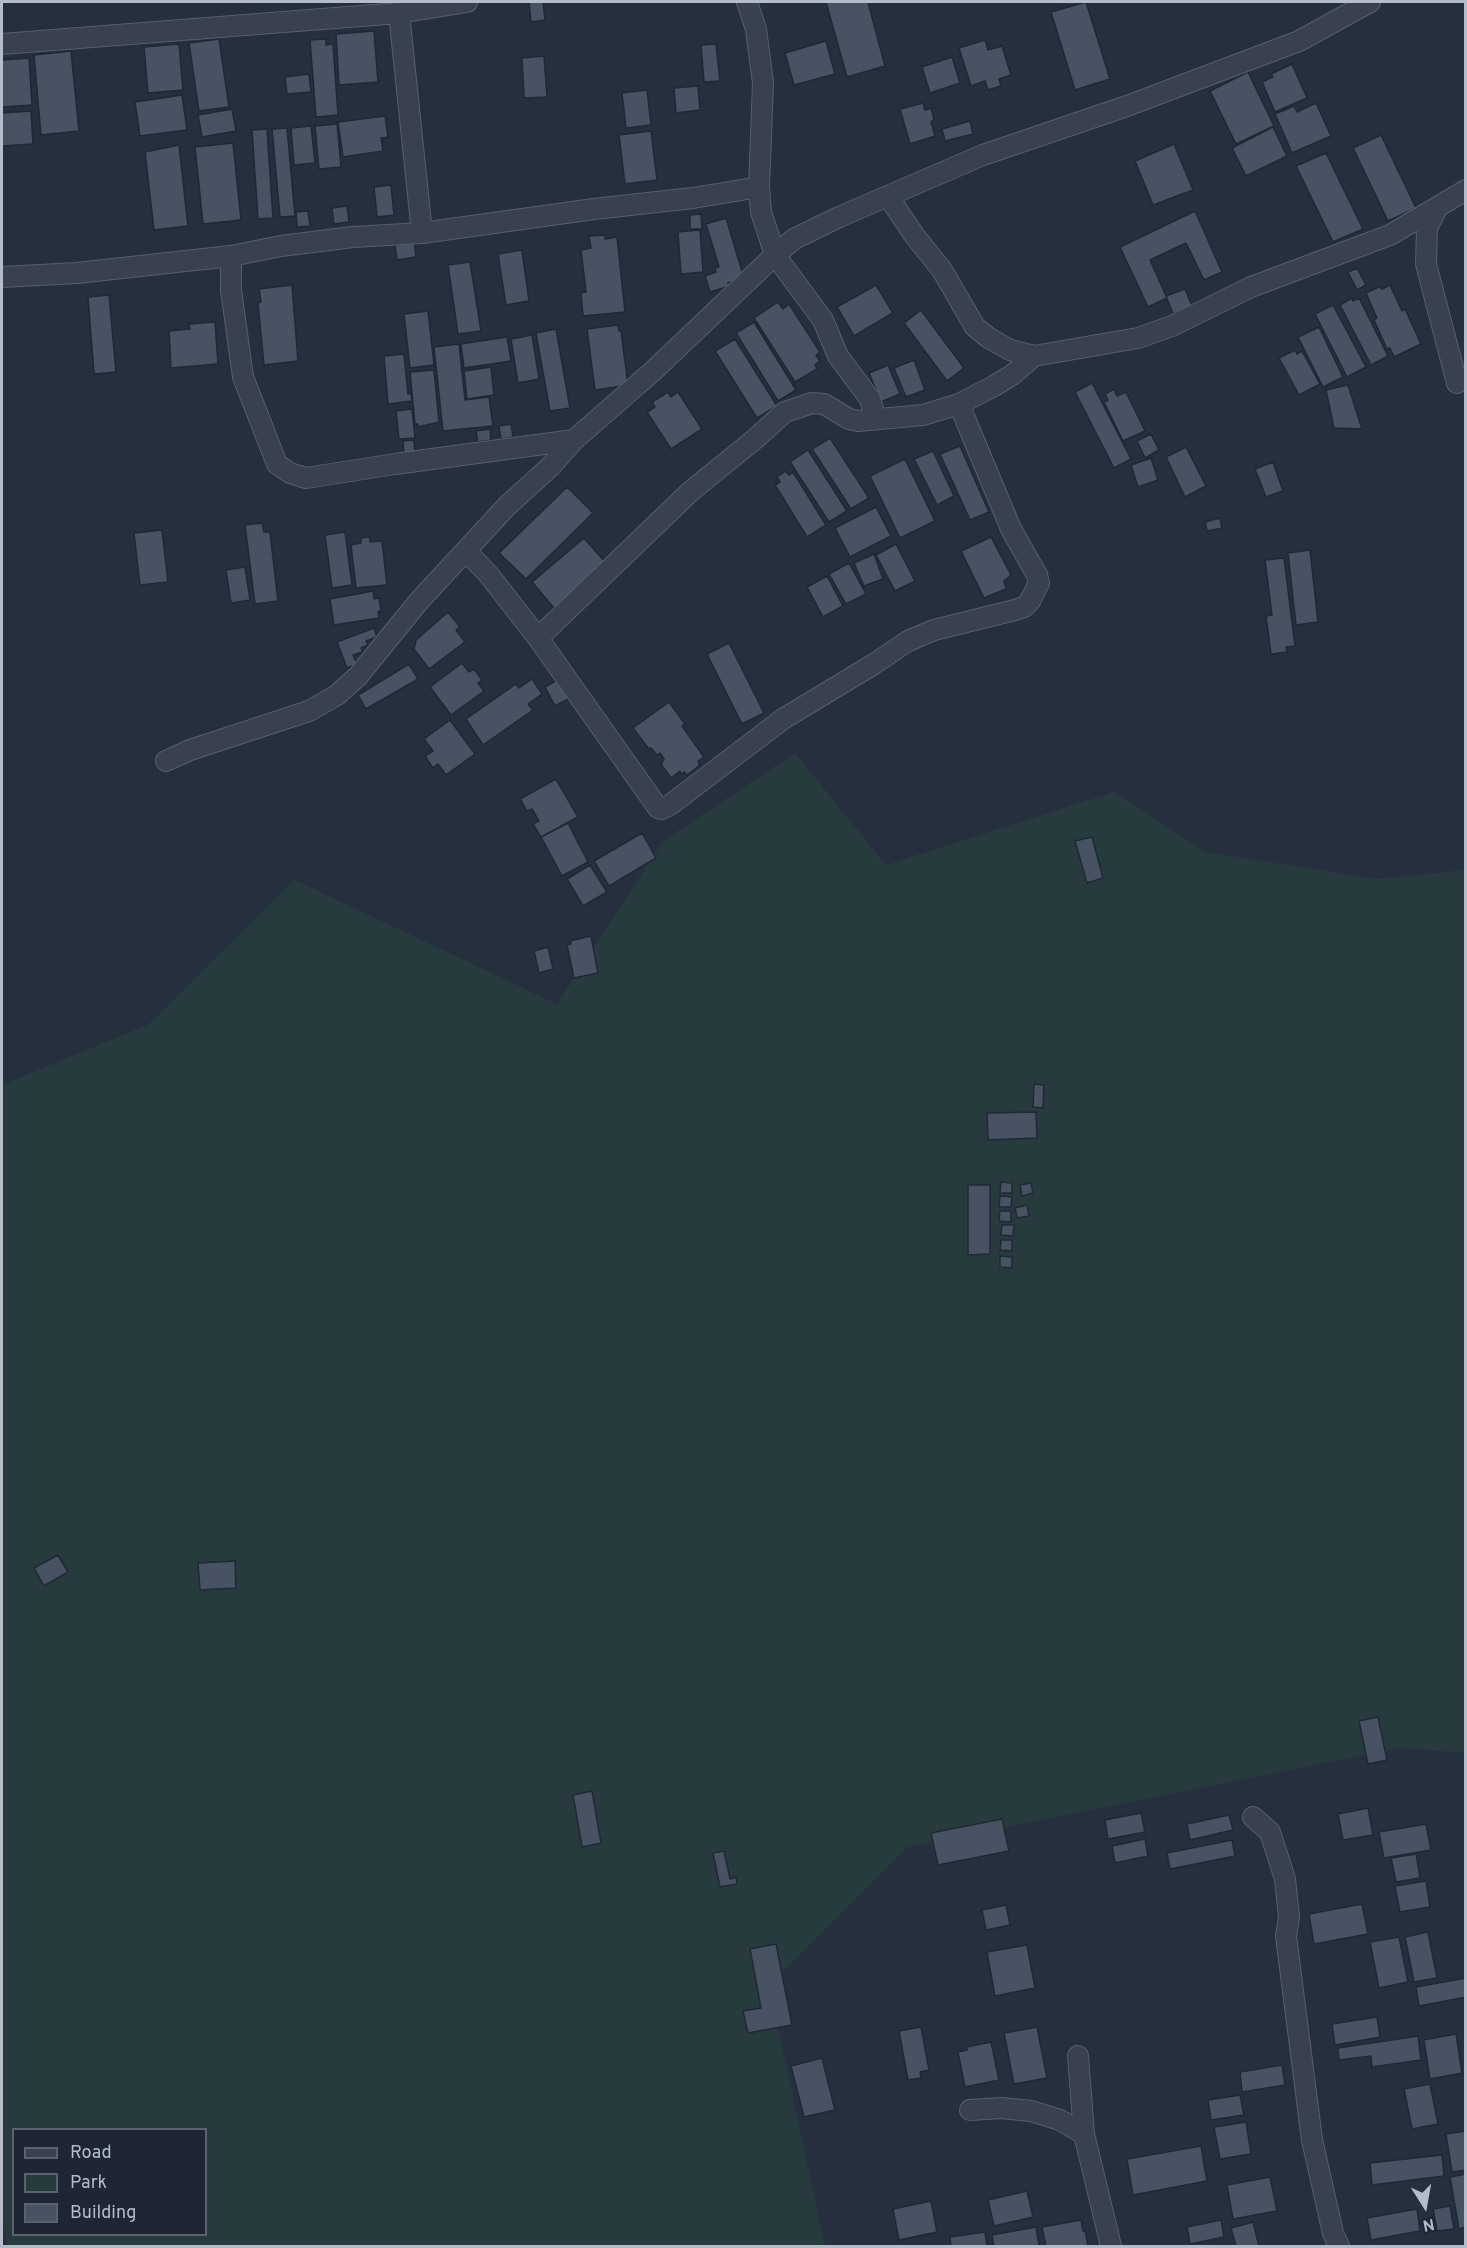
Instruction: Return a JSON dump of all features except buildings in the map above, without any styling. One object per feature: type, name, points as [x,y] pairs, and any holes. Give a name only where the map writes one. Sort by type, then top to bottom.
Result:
[{"type":"street","points":[[747,2],[756,28],[763,84],[759,187],[761,212],[775,255],[824,320],[838,356],[870,399],[876,419]]},
{"type":"street","points":[[166,761],[189,750],[309,711],[337,694],[358,676],[419,602],[507,506],[551,466],[574,440],[653,371],[794,239],[983,155],[1127,106],[1299,41],[1370,2]]},
{"type":"street","points":[[2,44],[399,13],[458,3]]},
{"type":"street","points":[[399,13],[422,233]]},
{"type":"street","points":[[2,277],[77,273],[231,256],[281,246],[353,237],[422,233],[693,198],[759,187]]},
{"type":"street","points":[[888,196],[914,235],[942,270],[975,327],[1010,350],[1034,356],[1138,338],[1172,326],[1251,287],[1390,235],[1466,190]]},
{"type":"street","points":[[1437,208],[1427,228],[1426,264],[1457,383]]},
{"type":"street","points":[[231,256],[231,290],[243,377],[278,464],[290,473],[306,478],[574,440]]},
{"type":"street","points":[[538,638],[691,491],[785,412],[812,403],[824,404],[849,419],[858,421],[923,415],[958,404],[1012,375],[1034,356]]},
{"type":"street","points":[[466,552],[489,575],[538,638],[658,808],[662,809],[783,719],[908,641],[934,630],[1015,610],[1024,607],[1030,601],[1039,583],[1037,574],[1011,529],[958,404]]},
{"type":"street","points":[[1253,1817],[1270,1832],[1285,1879],[1289,1917],[1286,1936],[1312,2140],[1333,2233],[1339,2247]]},
{"type":"street","points":[[1078,2056],[1084,2134],[1111,2247]]},
{"type":"street","points":[[970,2110],[1001,2108],[1031,2111],[1060,2120],[1084,2134]]},
{"type":"green space","points":[[795,753],[886,865],[1114,792],[1206,852],[1377,879],[1465,870],[1465,1753],[1399,1748],[908,1847],[769,1986],[825,2246],[8,2246],[2,2222],[2,1085],[149,1024],[295,880],[557,1004],[663,841]]}]
